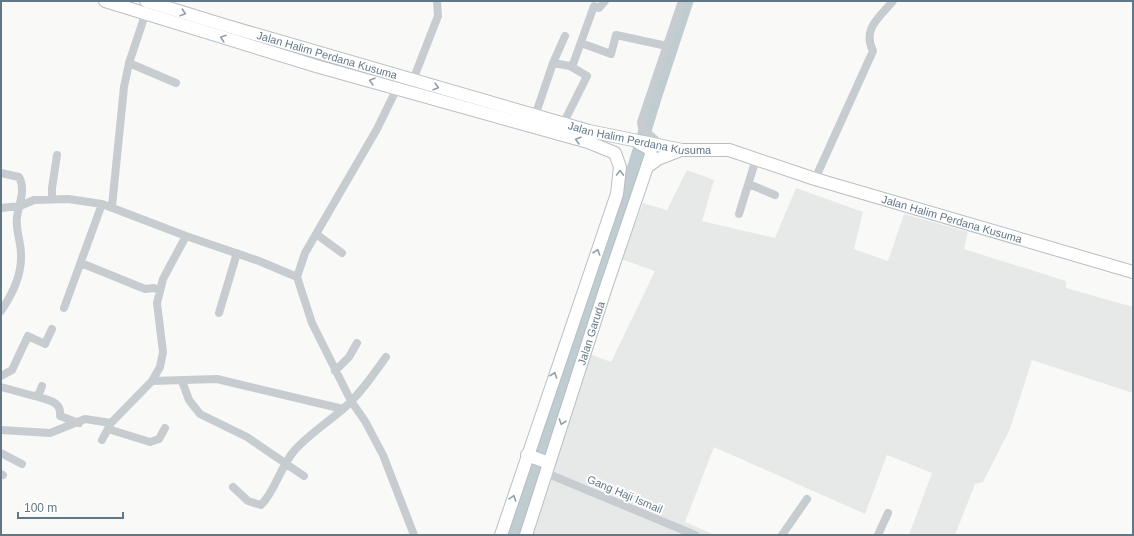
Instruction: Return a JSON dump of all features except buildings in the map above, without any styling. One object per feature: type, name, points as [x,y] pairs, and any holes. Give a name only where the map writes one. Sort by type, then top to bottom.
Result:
[{"type":"main road","name":"Jalan Halim Perdana Kusuma","points":[[104,1],[145,15],[316,66],[588,142],[615,153]]},
{"type":"main road","name":"Jalan Halim Perdana Kusuma","points":[[146,1],[565,124],[682,150],[729,150],[814,179],[1133,272]]},
{"type":"main road","points":[[260,49],[264,36]]},
{"type":"main road","points":[[316,66],[320,53]]},
{"type":"main road","name":"Jalan Garuda","points":[[526,535],[546,465],[651,155],[650,149],[641,141]]},
{"type":"main road","points":[[647,167],[670,153],[682,150]]},
{"type":"main road","name":"Jalan Garuda","points":[[501,535],[617,194],[620,167],[615,153]]},
{"type":"main road","points":[[529,456],[546,465]]},
{"type":"street","points":[[413,80],[438,16],[439,6],[437,1]]},
{"type":"street","points":[[572,67],[594,6],[600,8],[605,1]]},
{"type":"street","points":[[641,141],[642,117],[682,1]]},
{"type":"street","points":[[814,179],[873,51],[868,41],[869,31],[892,1]]},
{"type":"street","points":[[112,206],[123,93],[129,63],[145,15]]},
{"type":"street","points":[[581,43],[611,54],[616,35],[667,46]]},
{"type":"street","points":[[535,116],[553,63],[565,36]]},
{"type":"street","points":[[129,63],[176,83]]},
{"type":"street","points":[[553,63],[572,67],[587,76],[567,116],[565,124]]},
{"type":"street","points":[[398,88],[377,129],[305,253],[297,277],[312,323],[351,401],[365,421],[383,455],[414,535]]},
{"type":"street","points":[[52,199],[52,188],[57,155]]},
{"type":"street","points":[[739,214],[756,159]]},
{"type":"street","points":[[1,173],[20,178],[22,183],[20,206],[17,218],[21,254],[19,276],[1,312]]},
{"type":"street","points":[[749,184],[775,195]]},
{"type":"street","points":[[1,208],[20,206],[34,200],[68,198],[112,206],[186,236],[237,253],[297,277]]},
{"type":"street","points":[[64,308],[102,204]]},
{"type":"street","points":[[316,234],[342,253]]},
{"type":"street","points":[[102,440],[110,426],[152,381],[160,367],[163,352],[157,303],[166,273],[186,236]]},
{"type":"street","points":[[219,313],[237,253]]},
{"type":"street","points":[[81,263],[145,289],[154,288],[160,291]]},
{"type":"street","points":[[1,376],[12,370],[28,336],[44,344],[52,329]]},
{"type":"street","points":[[335,371],[349,357],[357,343]]},
{"type":"street","points":[[233,487],[248,501],[261,505],[270,494],[285,462],[296,449],[351,401],[370,380],[386,357]]},
{"type":"street","points":[[152,381],[217,379],[343,409]]},
{"type":"street","points":[[182,381],[189,400],[200,414],[247,436],[304,476]]},
{"type":"street","points":[[35,396],[39,394],[42,386]]},
{"type":"street","points":[[1,387],[35,396],[59,405],[61,409],[60,416],[79,423]]},
{"type":"street","points":[[1,430],[50,433],[79,423],[85,419],[91,419],[150,442],[159,439],[165,428]]},
{"type":"street","points":[[1,453],[22,464]]},
{"type":"street","name":"Gang Haji Ismail","points":[[546,465],[695,535]]},
{"type":"street","points":[[782,535],[807,499]]},
{"type":"street","points":[[878,535],[888,513]]},
{"type":"shaded area","points":[[687,170],[714,180],[702,221],[775,238],[796,188],[863,212],[854,249],[888,261],[904,214],[968,232],[964,249],[1066,281],[1066,288],[1133,307],[1133,393],[1032,360],[1010,429],[983,482],[975,484],[955,535],[909,535],[932,473],[887,455],[865,514],[714,447],[685,522],[715,535],[531,535],[589,354],[611,362],[655,271],[621,259],[643,203],[667,210]]},
{"type":"waterway","points":[[513,535],[605,261],[655,98],[687,1]]}]
